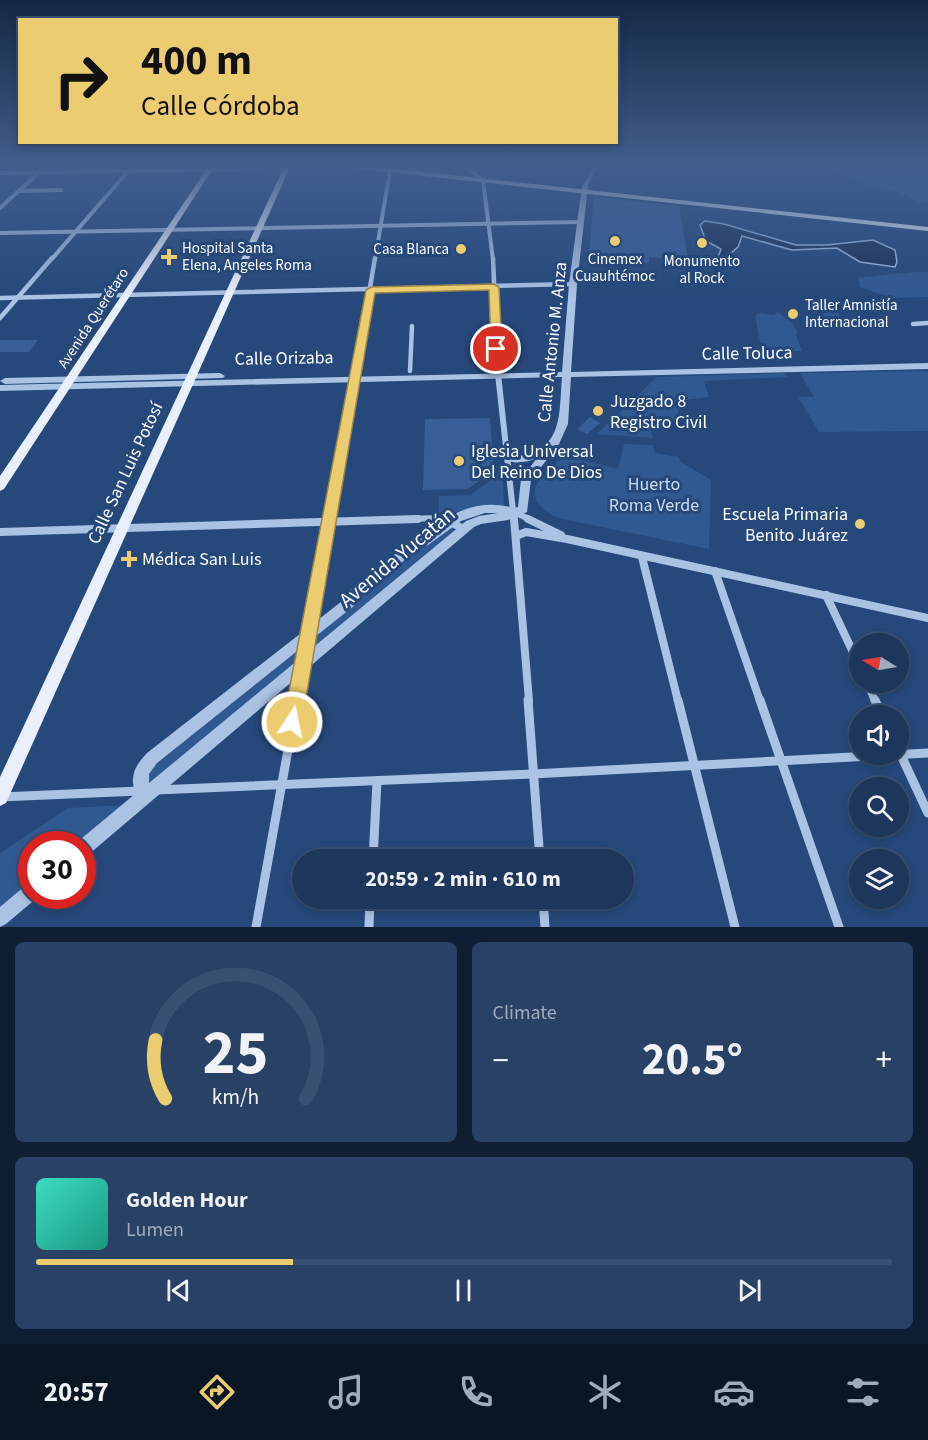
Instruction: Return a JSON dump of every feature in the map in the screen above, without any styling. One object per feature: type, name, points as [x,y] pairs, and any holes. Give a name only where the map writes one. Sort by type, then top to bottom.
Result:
[{"type":"main road","name":"Avenida Querétaro","points":[[0,486],[182,210]]},
{"type":"main road","name":"Calle San Luis Potosí","points":[[0,797],[268,210]]},
{"type":"main road","points":[[767,210],[928,229]]},
{"type":"main road","points":[[799,210],[928,223]]},
{"type":"street","points":[[0,318],[94,210]]},
{"type":"street","points":[[256,927],[356,376],[382,210]]},
{"type":"street","points":[[487,210],[498,373],[516,536],[539,849]]},
{"type":"street","name":"Calle Antonio M. Anza","points":[[513,512],[523,509],[526,479],[557,438],[563,424],[573,284],[582,210]]},
{"type":"street","points":[[0,233],[580,222]]},
{"type":"street","points":[[375,254],[421,254]]},
{"type":"street","points":[[0,298],[573,284]]},
{"type":"street","points":[[913,324],[928,323]]},
{"type":"street","points":[[410,371],[412,326]]},
{"type":"street","name":"Calle Toluca","points":[[568,370],[854,364],[928,359]]},
{"type":"street","name":"Calle Toluca","points":[[854,364],[928,366]]},
{"type":"street","name":"Calle Orizaba","points":[[0,388],[68,383],[568,370]]},
{"type":"street","name":"Calle Orizaba","points":[[356,376],[410,371],[498,373]]},
{"type":"street","name":"Calle Orizaba","points":[[0,381],[68,383]]},
{"type":"street","points":[[507,458],[526,459],[549,448]]},
{"type":"street","name":"Avenida Yucatán","points":[[147,790],[141,771],[152,758],[232,693],[308,637],[351,601],[353,595],[413,546],[421,545],[451,520],[467,513],[487,509],[513,512]]},
{"type":"street","points":[[513,512],[567,538]]},
{"type":"street","name":"Avenida Yucatán","points":[[96,836],[147,790],[303,664],[464,529],[479,520],[508,516],[513,512]]},
{"type":"street","points":[[0,532],[439,518],[451,520],[464,529]]},
{"type":"street","points":[[516,536],[526,532],[567,538],[642,557],[928,618]]},
{"type":"street","points":[[642,557],[735,927]]},
{"type":"street","points":[[715,571],[839,927]]},
{"type":"street","points":[[826,595],[849,644]]},
{"type":"street","points":[[909,753],[928,753]]},
{"type":"street","points":[[0,797],[533,774],[849,756]]},
{"type":"street","points":[[905,765],[928,813]]},
{"type":"street","points":[[374,849],[377,781]]},
{"type":"street","points":[[0,918],[18,903]]},
{"type":"street","points":[[369,927],[370,909]]},
{"type":"street","points":[[544,909],[545,927]]},
{"type":"green space","points":[[928,272],[928,297],[892,298],[860,287],[858,278]]},
{"type":"green space","points":[[821,309],[838,311],[843,329],[822,326],[818,315],[823,315]]},
{"type":"green space","points":[[778,312],[792,323],[797,331],[796,335],[802,351],[762,351],[755,316],[758,313],[774,315]]},
{"type":"green space","points":[[928,371],[928,431],[819,432],[798,397],[814,397],[800,373]]},
{"type":"green space","points":[[784,373],[787,377],[704,381],[709,397],[676,401],[679,415],[669,424],[649,425],[653,438],[597,434],[657,377]]},
{"type":"green space","name":"Huerto Roma Verde","points":[[624,444],[652,445],[655,453],[678,457],[681,462],[711,480],[709,549],[563,519],[546,511],[537,502],[535,491],[539,480],[565,456],[618,469]]},
{"type":"green space","points":[[502,471],[504,505],[483,506],[448,514],[439,512],[439,496],[471,495]]},
{"type":"green space","points":[[448,525],[455,528],[453,531],[310,650],[311,637],[413,550],[418,550]]},
{"type":"green space","points":[[302,645],[300,660],[150,784],[144,770]]},
{"type":"green space","points":[[126,805],[94,831],[33,831],[68,808]]},
{"type":"green space","points":[[18,841],[18,893],[0,908],[0,853]]},
{"type":"shaded area","points":[[705,221],[724,224],[796,245],[827,245],[873,240],[895,250],[897,262],[895,267],[860,262],[837,248],[792,250],[742,236],[738,247],[721,261],[723,265],[721,266],[716,263],[721,249],[706,241],[700,225]]},
{"type":"building","points":[[593,210],[680,210],[688,260],[649,257],[649,263],[636,263],[620,256],[589,256]]},
{"type":"building","points":[[0,340],[38,340],[29,352],[0,352]]},
{"type":"building","points":[[590,417],[600,423],[587,434],[577,429]]},
{"type":"building","name":"Iglesia Universal Del Reino De Dios","points":[[490,418],[494,469],[492,472],[468,489],[423,490],[425,419]]},
{"type":"place","name":"Cinemex Cuauhtémoc","points":[[615,241]]},
{"type":"place","name":"Monumento al Rock","points":[[702,243]]},
{"type":"place","name":"Casa Blanca","points":[[461,249]]},
{"type":"place","name":"Hospital Santa Elena, Angeles Roma","points":[[169,257]]},
{"type":"place","name":"Taller Amnistía Internacional","points":[[793,314]]},
{"type":"place","name":"Juzgado 8 Registro Civil","points":[[598,411]]},
{"type":"place","name":"Iglesia Universal Del Reino De Dios","points":[[459,461]]},
{"type":"place","name":"Escuela Primaria Benito Juárez","points":[[860,524]]},
{"type":"place","name":"Médica San Luis","points":[[129,559]]},
{"type":"route","points":[[292,722],[371,290],[494,287],[496,349]]}]
